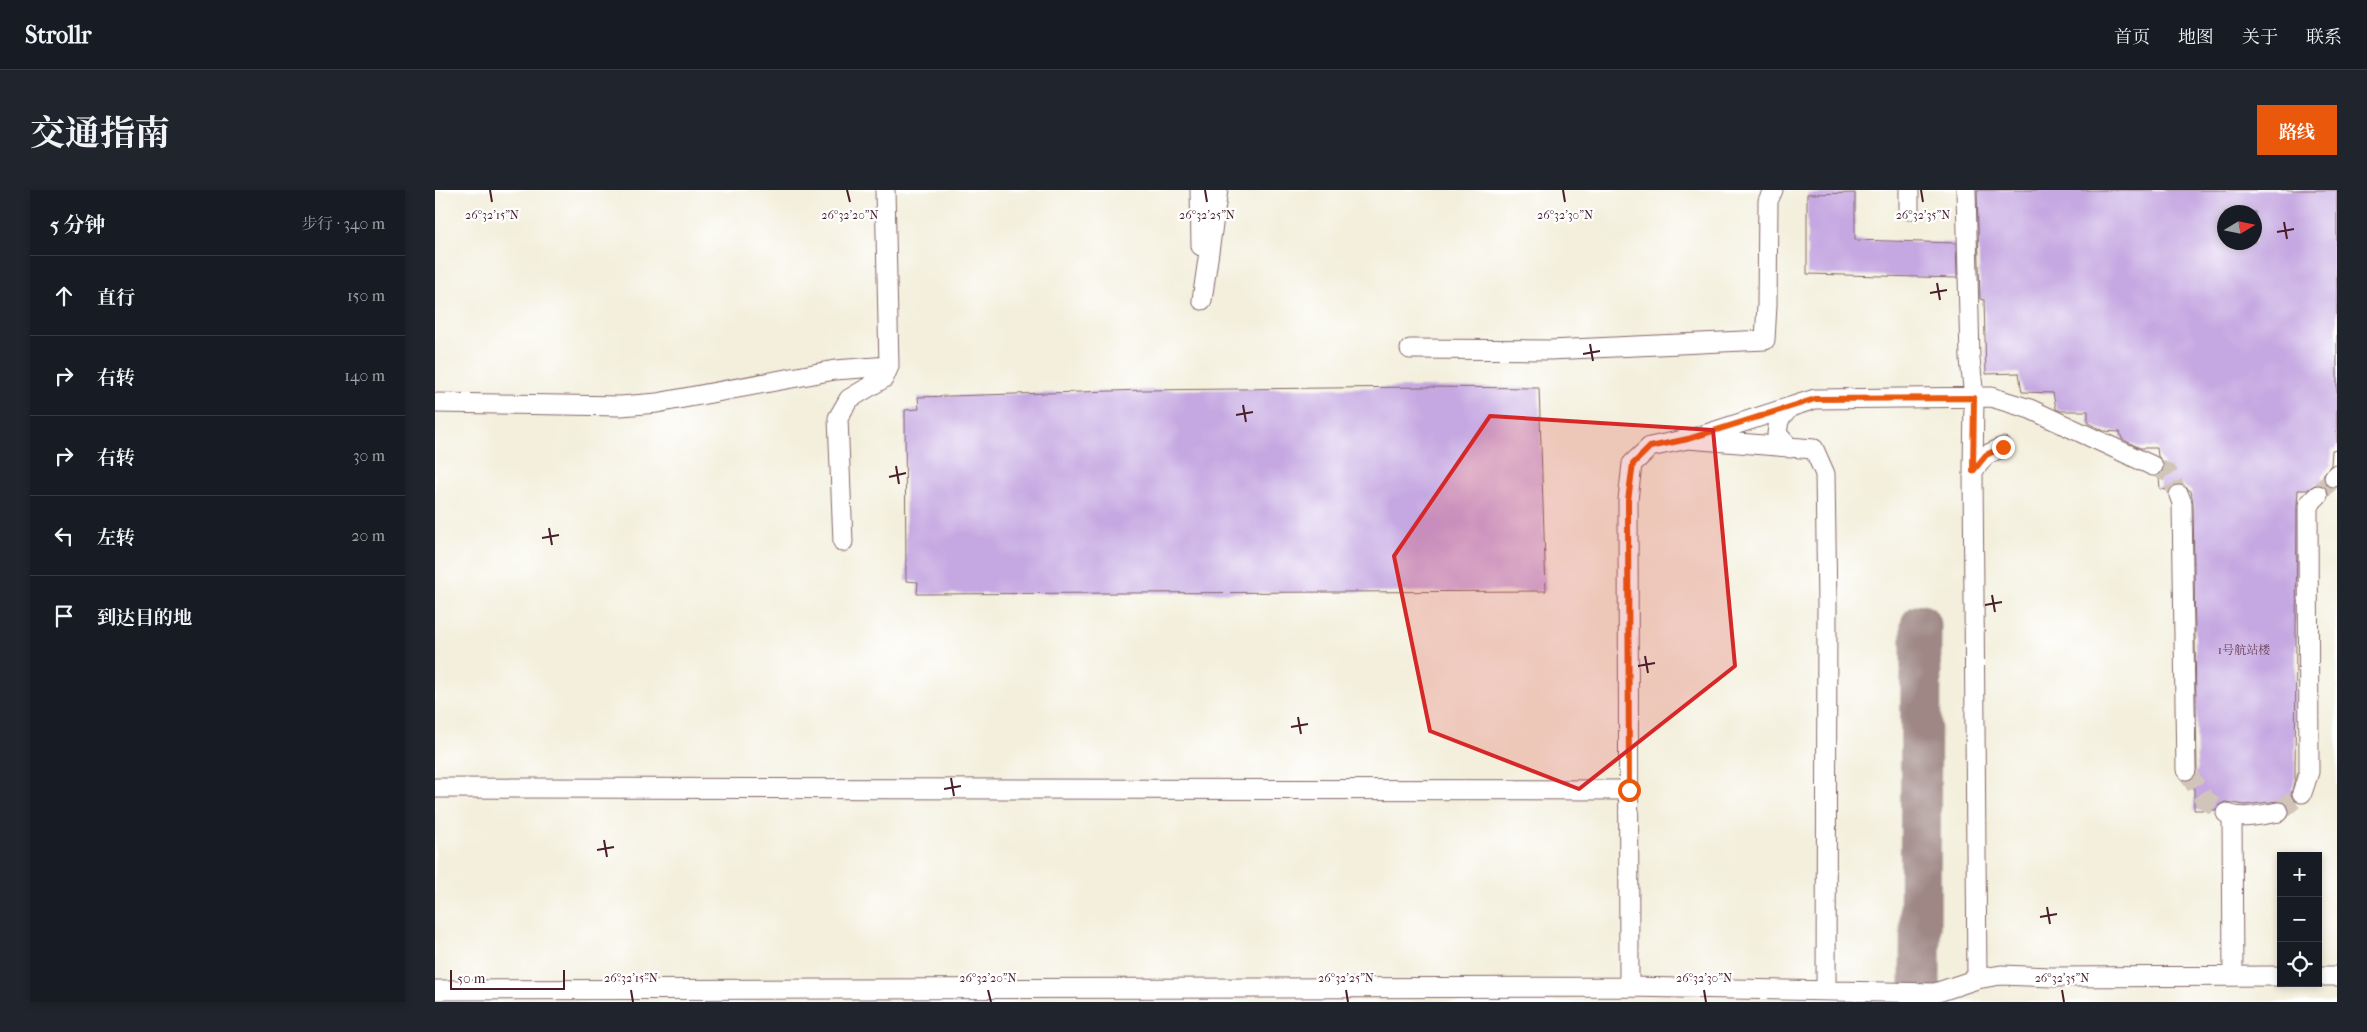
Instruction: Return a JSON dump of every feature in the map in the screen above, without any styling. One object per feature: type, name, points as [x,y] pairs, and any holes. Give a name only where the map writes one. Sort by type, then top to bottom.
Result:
[{"type":"street","points":[[843,542],[838,418],[849,399],[884,378],[889,366],[885,190]]},
{"type":"street","points":[[1199,190],[1202,300],[1218,190]]},
{"type":"street","points":[[1410,349],[1550,350],[1765,340],[1768,201],[1773,190]]},
{"type":"street","points":[[1909,190],[1909,210]]},
{"type":"street","points":[[1966,190],[1970,359],[1974,398],[1977,979]]},
{"type":"street","points":[[435,403],[621,406],[665,401],[835,370],[889,366]]},
{"type":"street","points":[[1629,987],[1628,500],[1633,464],[1650,447],[1688,439],[1815,399],[1991,397],[2030,409],[2153,466]]},
{"type":"street","points":[[1790,406],[1779,420],[1777,434],[1790,448]]},
{"type":"street","points":[[1688,439],[1814,449],[1825,474],[1827,991]]},
{"type":"street","points":[[1973,471],[1986,455],[2003,447]]},
{"type":"street","points":[[2179,495],[2182,502],[2186,770]]},
{"type":"street","points":[[2302,793],[2309,772],[2309,505],[2318,495]]},
{"type":"street","points":[[435,788],[1629,790]]},
{"type":"street","points":[[2233,976],[2229,814],[2254,816],[2279,812]]},
{"type":"street","points":[[435,990],[1629,987],[1935,992],[1977,979],[2001,975],[2277,976]]},
{"type":"street","points":[[2322,976],[2337,976]]},
{"type":"highlighted area","points":[[1490,416],[1713,430],[1735,666],[1579,789],[1430,731],[1394,556]]},
{"type":"building","points":[[1977,190],[2337,190],[2337,449],[2332,450],[2331,465],[2323,475],[2323,480],[2330,489],[2316,484],[2307,490],[2298,490],[2295,778],[2291,795],[2295,802],[2295,808],[2289,808],[2283,802],[2278,801],[2245,805],[2225,802],[2215,810],[2194,810],[2194,778],[2197,770],[2193,503],[2191,491],[2180,484],[2175,485],[2169,490],[2160,489],[2159,476],[2164,465],[2158,456],[2157,448],[2140,448],[2122,439],[2120,432],[2104,431],[2088,423],[2088,411],[2061,411],[2056,409],[2053,393],[2022,392],[2019,373],[1986,374],[1984,300],[1980,299]]},
{"type":"building","points":[[1855,193],[1855,240],[1956,243],[1957,278],[1807,274],[1807,194]]},
{"type":"building","points":[[1421,387],[1539,388],[1546,591],[917,594],[918,582],[906,581],[905,410],[919,409],[918,397],[1144,390]]},
{"type":"taxiway","points":[[1920,1002],[1921,625]]},
{"type":"tunnel","points":[[2153,466],[2168,473],[2179,495]]},
{"type":"tunnel","points":[[2318,495],[2334,477]]},
{"type":"tunnel","points":[[2186,770],[2204,799],[2226,813]]},
{"type":"tunnel","points":[[2279,812],[2302,793]]},
{"type":"route","points":[[1629,790],[1628,500],[1633,464],[1650,447],[1688,439],[1815,399],[1974,398],[1973,471],[1986,455],[2003,447]]}]
